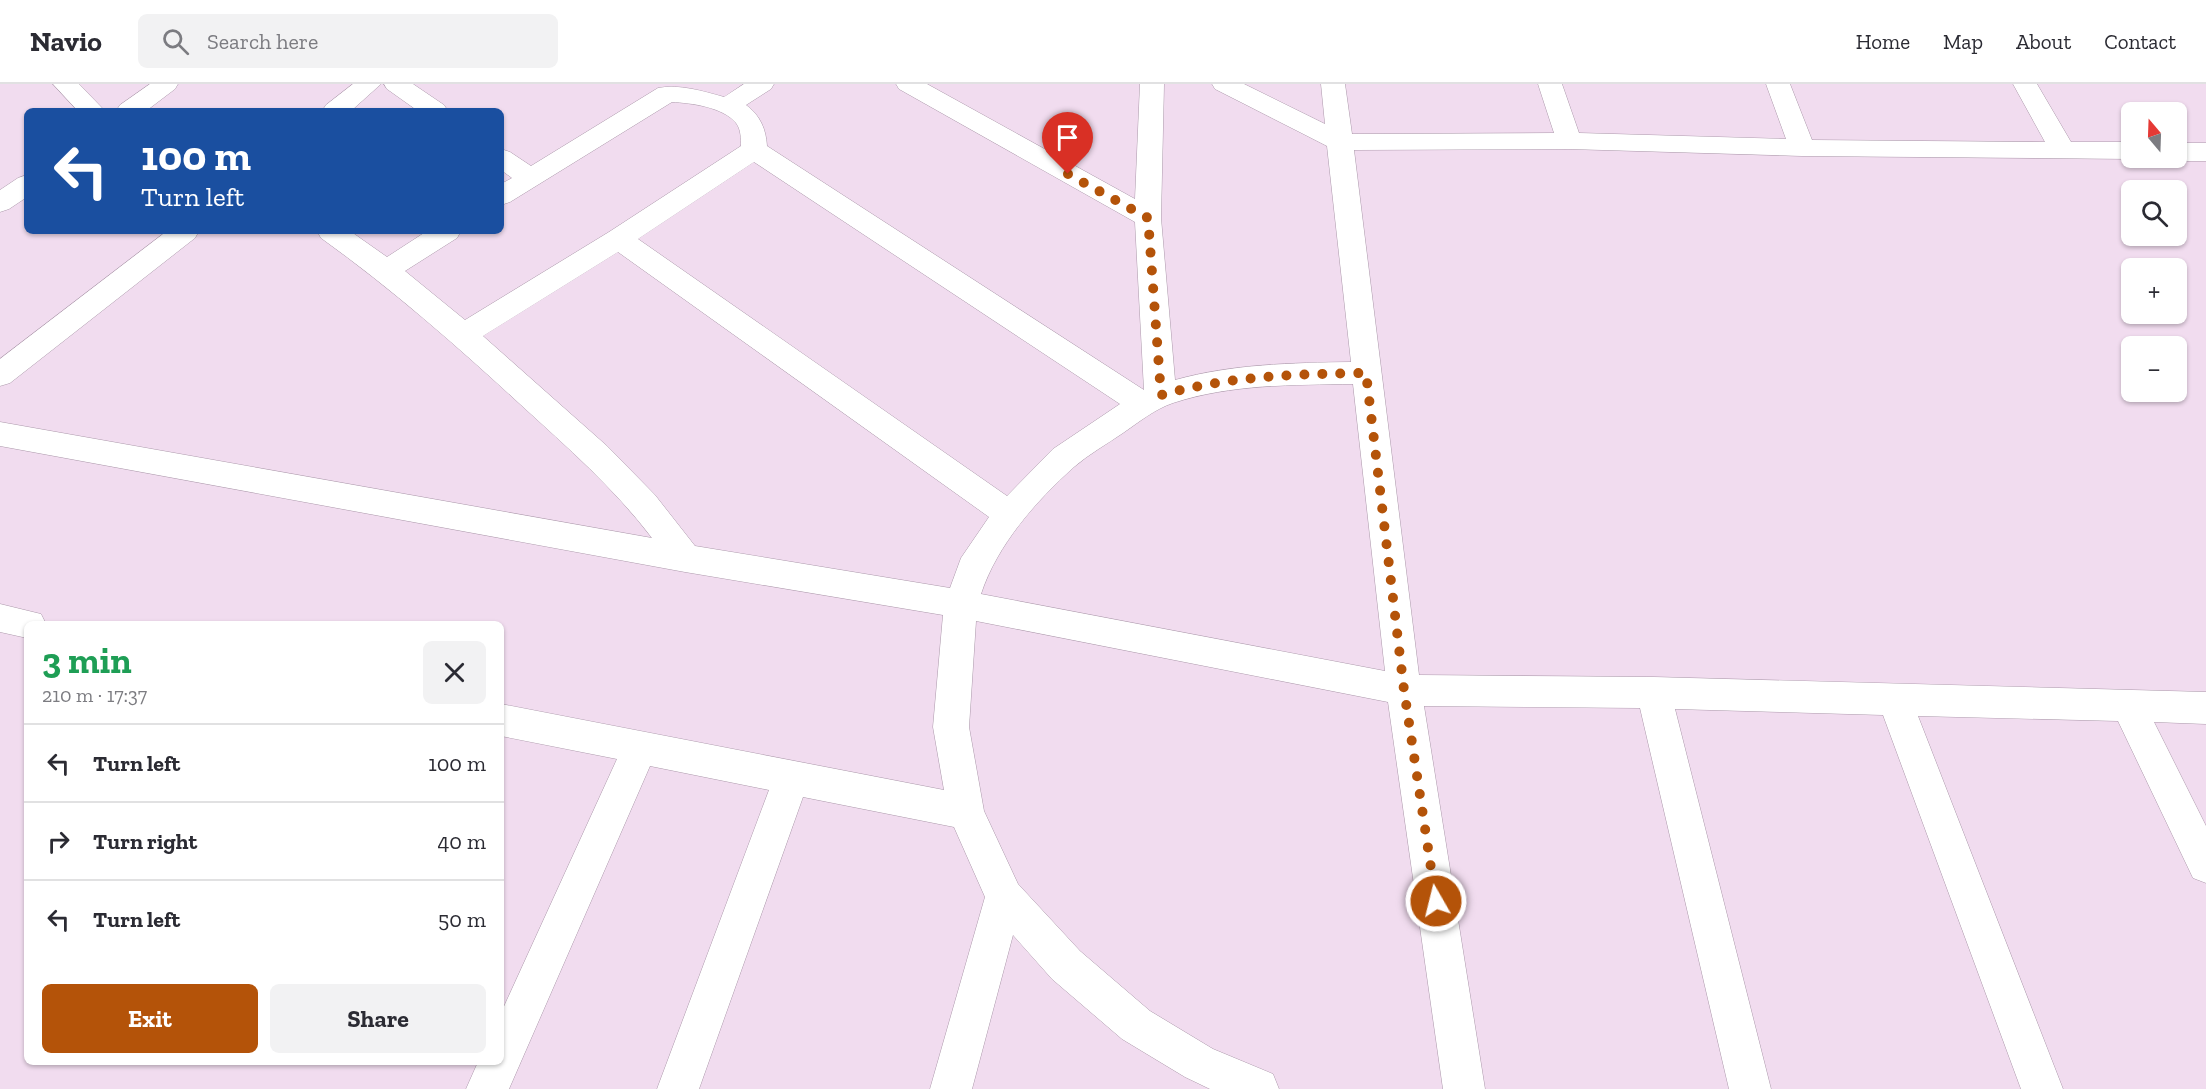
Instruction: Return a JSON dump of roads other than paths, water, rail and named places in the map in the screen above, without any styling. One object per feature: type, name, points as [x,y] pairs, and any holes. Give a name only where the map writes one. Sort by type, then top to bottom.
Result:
[{"type":"street","points":[[64,84],[89,108]]},
{"type":"street","points":[[133,108],[166,84]]},
{"type":"street","points":[[339,108],[369,84]]},
{"type":"street","points":[[396,84],[431,108]]},
{"type":"street","points":[[727,106],[762,84]]},
{"type":"street","points":[[908,84],[1148,218]]},
{"type":"street","points":[[1152,84],[1148,218],[1152,400]]},
{"type":"street","points":[[1224,84],[1341,142],[1569,141],[1802,148],[2121,151]]},
{"type":"street","points":[[1333,84],[1404,690],[1464,1089]]},
{"type":"street","points":[[1550,84],[1569,141]]},
{"type":"street","points":[[1778,84],[1802,148]]},
{"type":"street","points":[[2025,84],[2063,150]]},
{"type":"street","points":[[504,194],[658,89],[727,106],[740,112],[748,120],[754,133],[754,150]]},
{"type":"street","points":[[463,335],[619,239],[754,150]]},
{"type":"street","points":[[754,150],[1152,400]]},
{"type":"street","points":[[2187,152],[2206,152]]},
{"type":"street","points":[[504,160],[529,177]]},
{"type":"street","points":[[0,203],[24,186]]},
{"type":"street","points":[[0,375],[180,234]]},
{"type":"street","points":[[335,234],[386,270],[463,335],[596,455],[644,504],[685,558]]},
{"type":"street","points":[[386,270],[442,234]]},
{"type":"street","points":[[619,239],[1009,514]]},
{"type":"street","points":[[1258,1089],[1199,1063],[1136,1025],[1066,965],[1004,897],[966,812],[951,728],[961,604],[973,568],[1009,514],[1065,458],[1152,400],[1203,384],[1274,376],[1366,373]]},
{"type":"street","points":[[0,434],[685,558],[961,604],[1404,690],[1654,693],[2206,708]]},
{"type":"street","points":[[0,618],[24,623]]},
{"type":"street","points":[[1654,693],[1750,1089]]},
{"type":"street","points":[[1895,701],[2042,1089]]},
{"type":"street","points":[[2128,706],[2206,865]]},
{"type":"street","points":[[504,721],[966,812]]},
{"type":"street","points":[[504,1051],[640,748]]},
{"type":"street","points":[[678,1089],[792,778]]},
{"type":"street","points":[[951,1089],[1004,897]]},
{"type":"street","points":[[488,1089],[498,1065]]}]
